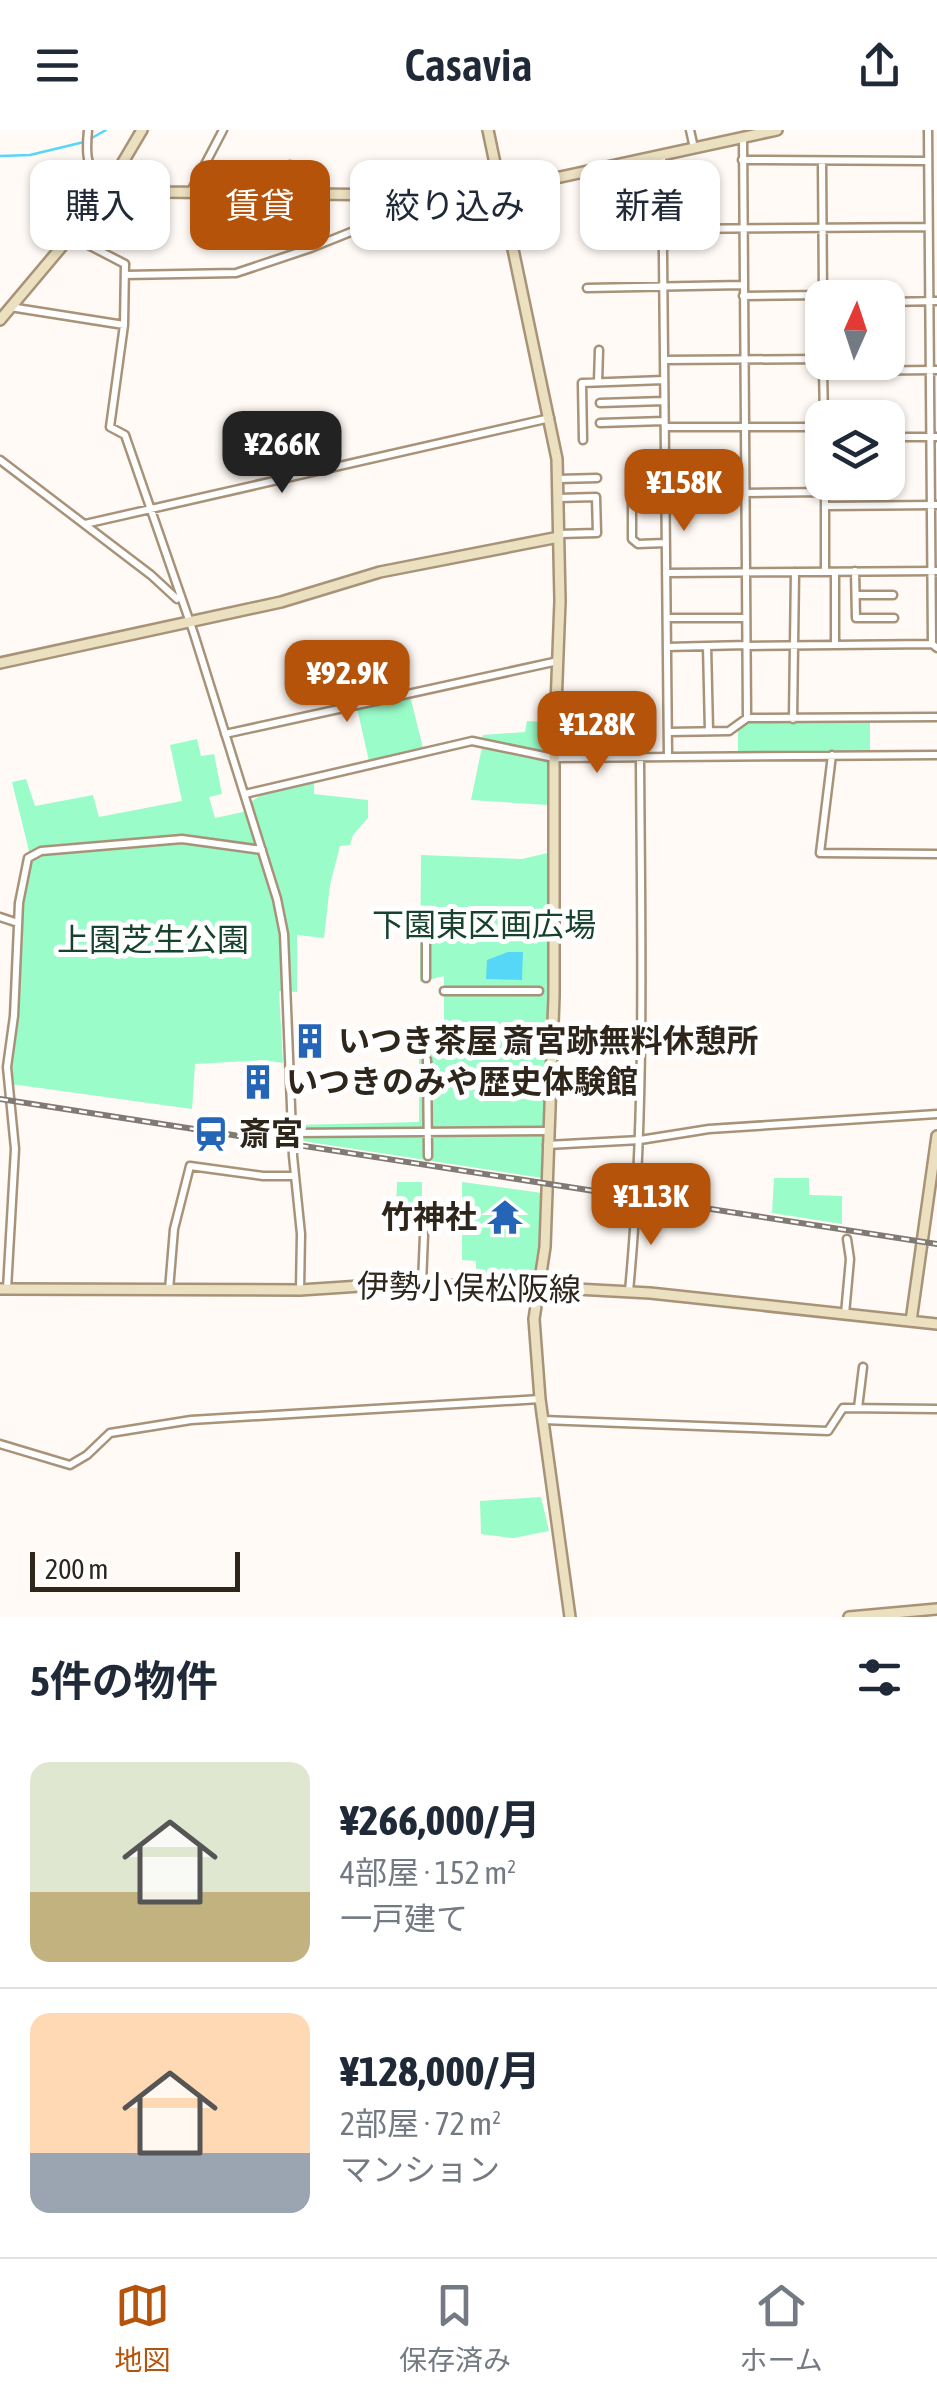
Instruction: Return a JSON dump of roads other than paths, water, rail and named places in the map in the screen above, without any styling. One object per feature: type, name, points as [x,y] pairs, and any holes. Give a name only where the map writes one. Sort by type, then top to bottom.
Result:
[{"type":"street","points":[[87,160],[84,149],[88,130]]},
{"type":"street","points":[[124,160],[142,130]]},
{"type":"street","points":[[207,160],[223,130]]},
{"type":"street","points":[[488,130],[494,160]]},
{"type":"street","points":[[690,130],[694,149]]},
{"type":"street","points":[[560,179],[777,130]]},
{"type":"street","points":[[667,647],[934,646],[933,301],[928,130]]},
{"type":"street","points":[[742,138],[747,718]]},
{"type":"street","points":[[928,145],[937,145]]},
{"type":"street","points":[[662,156],[662,160]]},
{"type":"street","points":[[742,160],[928,162]]},
{"type":"street","points":[[822,161],[823,280]]},
{"type":"street","points":[[170,191],[190,193]]},
{"type":"street","points":[[720,228],[928,227]]},
{"type":"street","points":[[125,275],[236,273],[350,232]]},
{"type":"street","points":[[0,320],[59,250]]},
{"type":"street","points":[[98,250],[126,264],[124,325],[110,426],[126,435],[264,850],[284,934],[301,1234],[300,1290]]},
{"type":"street","points":[[514,250],[550,418],[558,479],[554,996],[545,1254],[534,1314],[540,1400],[570,1617]]},
{"type":"street","points":[[663,250],[668,757]]},
{"type":"street","points":[[587,288],[742,285]]},
{"type":"street","points":[[743,296],[805,296]]},
{"type":"street","points":[[905,302],[933,301]]},
{"type":"street","points":[[10,307],[124,325]]},
{"type":"street","points":[[598,382],[599,350]]},
{"type":"street","points":[[664,360],[805,363]]},
{"type":"street","points":[[905,368],[933,370]]},
{"type":"street","points":[[583,440],[582,383],[664,380]]},
{"type":"street","points":[[600,402],[664,400]]},
{"type":"street","points":[[85,524],[550,418]]},
{"type":"street","points":[[600,423],[805,426]]},
{"type":"street","points":[[905,438],[933,437]]},
{"type":"street","points":[[0,460],[152,574],[182,604]]},
{"type":"street","points":[[665,461],[632,464],[632,539],[638,544],[666,543]]},
{"type":"street","points":[[558,479],[597,478]]},
{"type":"street","points":[[666,494],[805,493]]},
{"type":"street","points":[[0,664],[281,602],[380,572],[558,536],[597,534],[596,498],[558,498]]},
{"type":"street","points":[[826,500],[826,572]]},
{"type":"street","points":[[826,506],[934,505]]},
{"type":"street","points":[[856,571],[856,618],[894,618]]},
{"type":"street","points":[[793,718],[794,572]]},
{"type":"street","points":[[835,572],[836,644]]},
{"type":"street","points":[[666,573],[934,572]]},
{"type":"street","points":[[856,595],[894,595]]},
{"type":"street","points":[[666,618],[745,618]]},
{"type":"street","points":[[708,646],[709,731]]},
{"type":"street","points":[[225,734],[558,661]]},
{"type":"street","points":[[668,732],[729,732],[747,718],[937,717]]},
{"type":"street","points":[[244,794],[472,741],[554,758],[937,755]]},
{"type":"street","points":[[832,755],[820,853],[937,854]]},
{"type":"street","points":[[628,1292],[640,1140],[644,981],[640,757]]},
{"type":"street","points":[[4,1289],[15,1149],[7,1067],[14,1016],[18,923],[28,858],[41,851],[182,839],[264,850]]},
{"type":"street","points":[[426,913],[426,978]]},
{"type":"street","points":[[0,917],[18,923]]},
{"type":"street","points":[[444,991],[539,991]]},
{"type":"street","points":[[427,1060],[428,1156]]},
{"type":"street","points":[[547,1145],[937,1114]]},
{"type":"street","points":[[293,1133],[548,1131]]},
{"type":"street","points":[[911,1321],[937,1136]]},
{"type":"street","points":[[168,1290],[174,1228],[190,1166],[263,1176],[295,1176]]},
{"type":"street","points":[[422,1284],[424,1236]]},
{"type":"street","points":[[845,1314],[850,1259],[847,1239]]},
{"type":"street","name":"伊勢小俣松阪線","points":[[4,1289],[300,1290],[422,1284],[539,1287],[628,1292],[937,1324]]},
{"type":"street","points":[[858,1408],[862,1367]]},
{"type":"street","points":[[0,1444],[70,1465],[88,1455],[110,1433],[191,1420],[540,1400]]},
{"type":"street","points":[[543,1420],[828,1430],[843,1408],[937,1409]]},
{"type":"street","points":[[849,1617],[937,1610]]},
{"type":"water","points":[[508,952],[523,952],[522,980],[486,979],[487,960]]},
{"type":"waterway","points":[[90,139],[106,130]]},
{"type":"waterway","points":[[0,156],[30,155],[84,142]]},
{"type":"railway","points":[[0,1099],[937,1244]]},
{"type":"place","name":"いつき茶屋 斎宮跡無料休憩所","points":[[310,1041]]},
{"type":"place","name":"いつきのみや歴史体験館","points":[[258,1082]]},
{"type":"place","name":"斎宮","points":[[211,1134]]},
{"type":"place","name":"竹神社","points":[[505,1217]]},
{"type":"park label","name":"下園東区画広場","points":[[484,925]]},
{"type":"park label","name":"上園芝生公園","points":[[153,940]]}]
